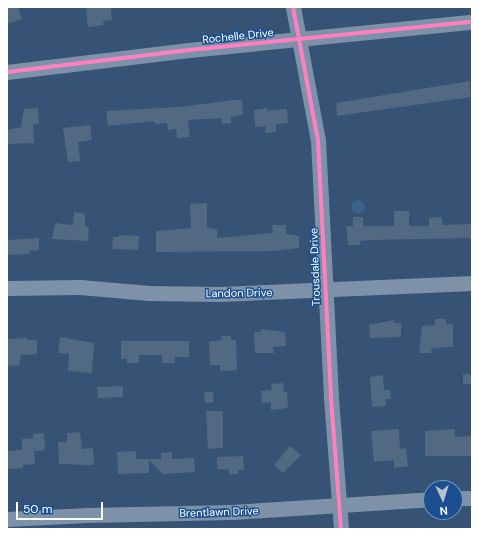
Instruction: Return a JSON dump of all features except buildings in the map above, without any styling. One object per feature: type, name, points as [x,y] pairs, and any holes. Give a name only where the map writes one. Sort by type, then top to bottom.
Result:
[{"type":"street","name":"Trousdale Drive","points":[[293,7],[318,140],[325,290],[341,529]]},
{"type":"street","name":"Rochelle Drive","points":[[7,72],[300,39],[472,22]]},
{"type":"street","name":"Landon Drive","points":[[7,288],[80,287],[163,294],[325,290],[472,283]]},
{"type":"street","name":"Brentlawn Drive","points":[[7,519],[80,515],[232,512],[423,500]]},
{"type":"water","points":[[358,200],[363,202],[365,207],[363,212],[358,214],[353,212],[351,207],[353,202]]},
{"type":"cycle path","points":[[293,7],[318,140],[331,398],[341,529]]},
{"type":"cycle path","points":[[7,72],[189,50],[472,22]]}]
